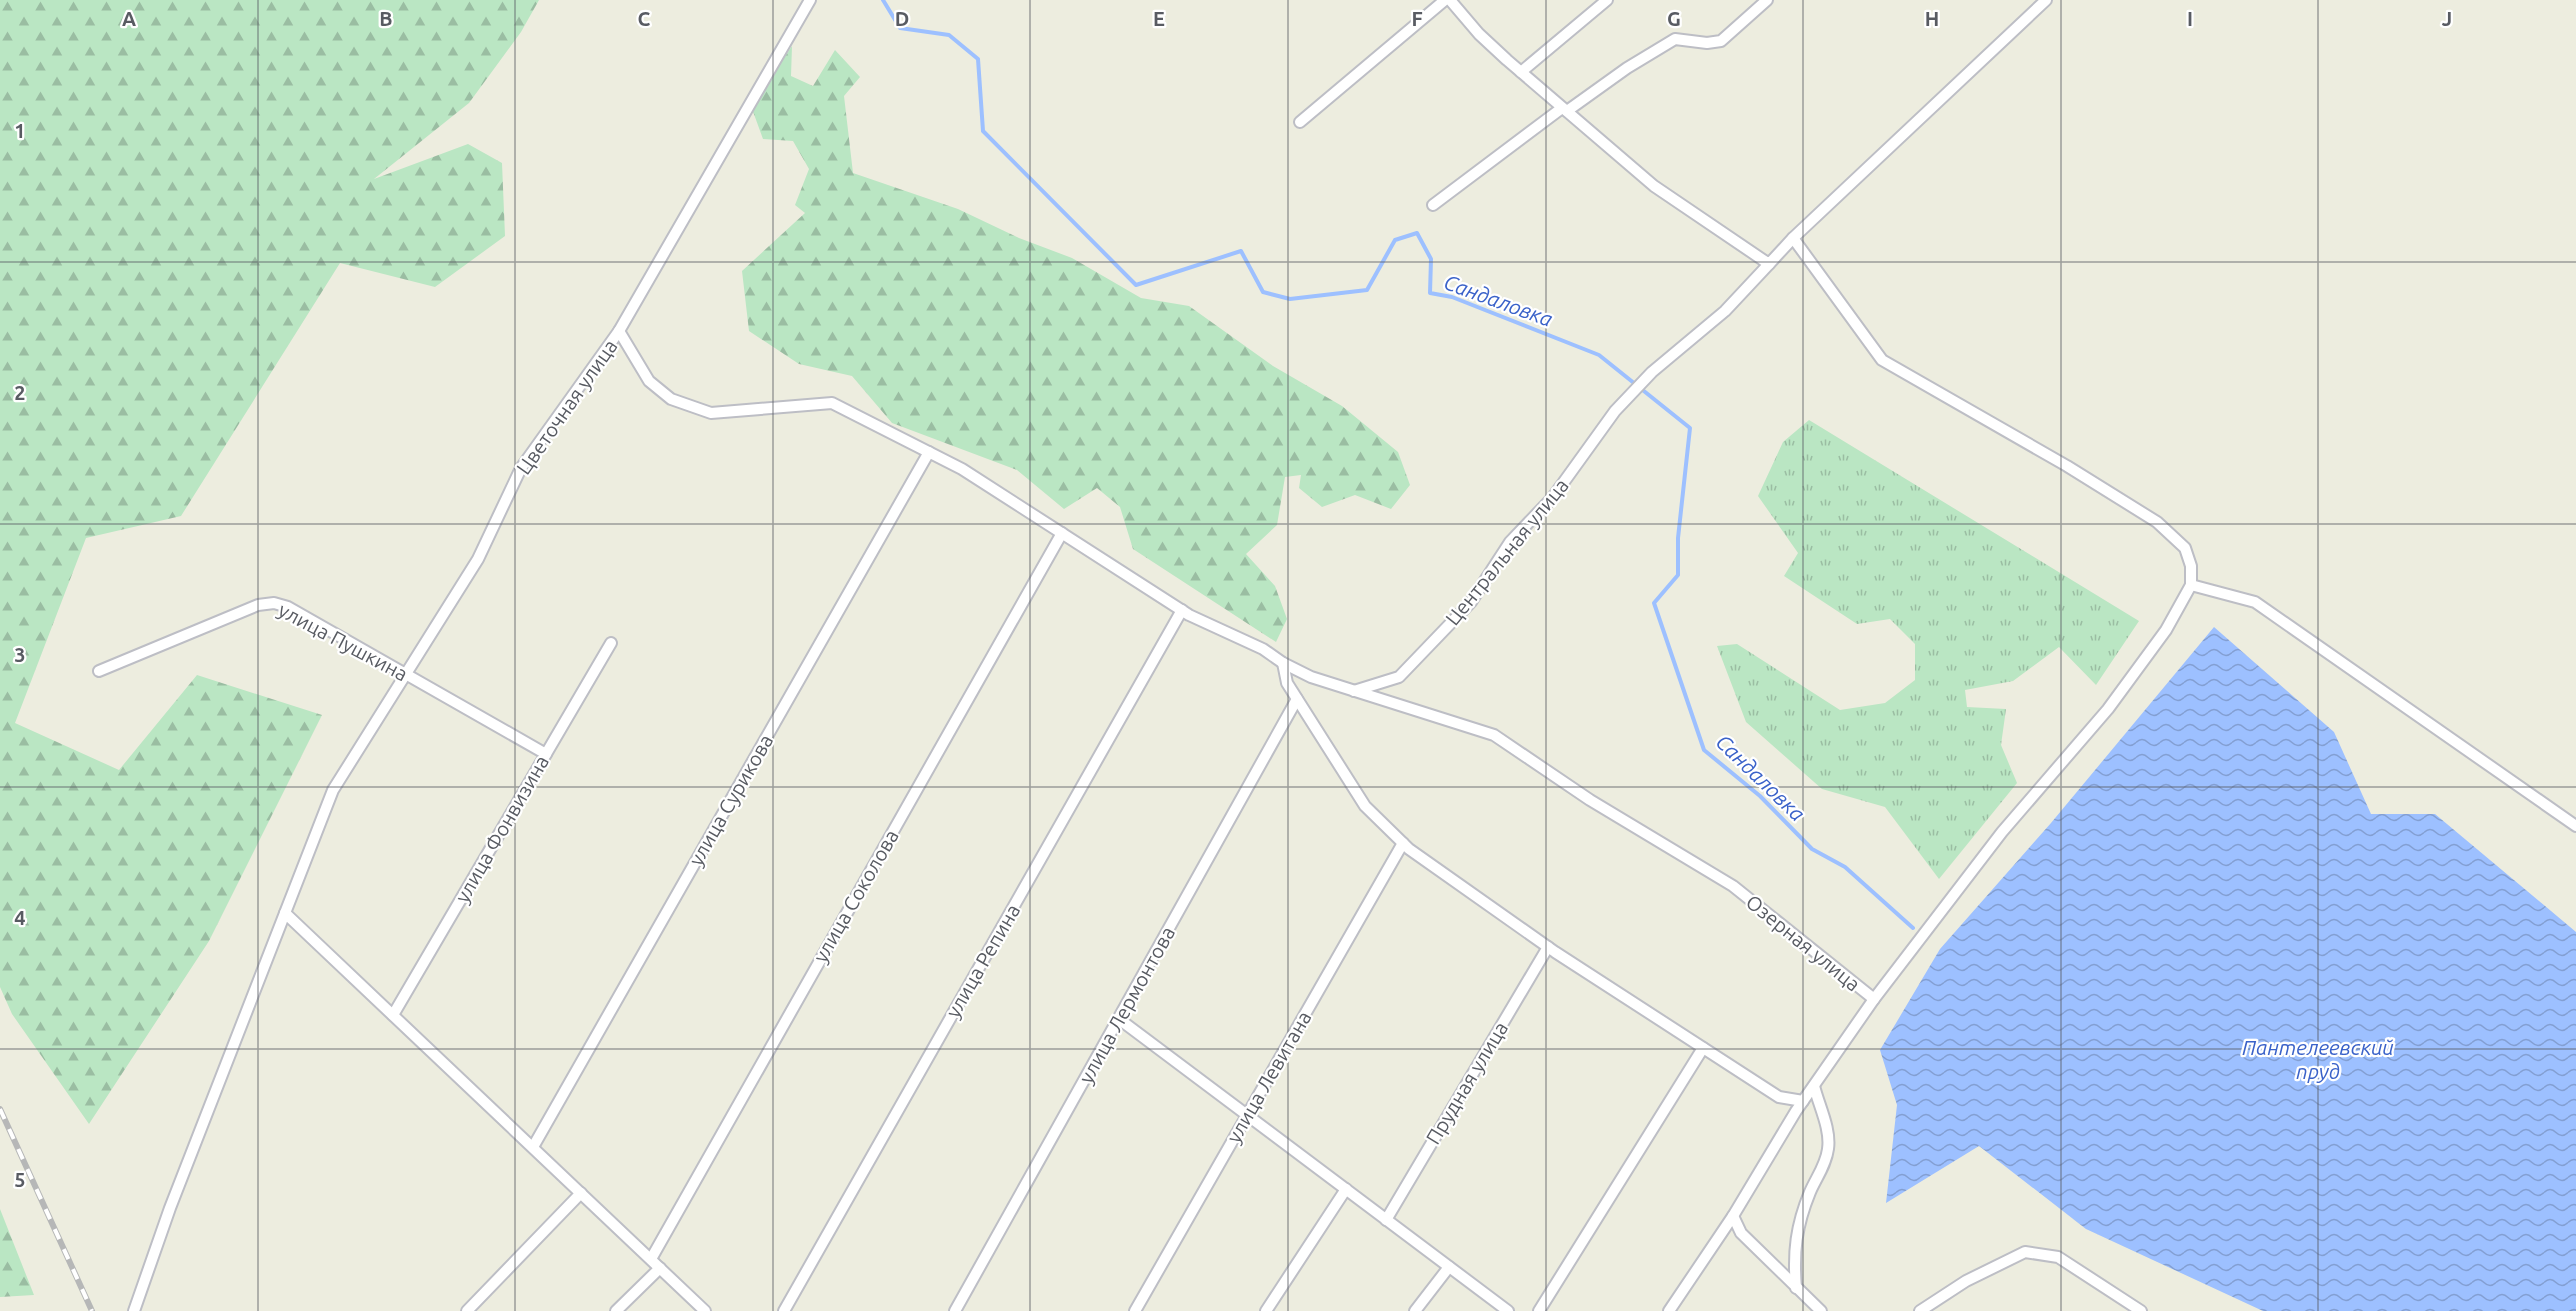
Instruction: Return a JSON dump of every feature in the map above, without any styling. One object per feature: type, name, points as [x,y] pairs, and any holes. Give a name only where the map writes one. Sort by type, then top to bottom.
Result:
[{"type":"street","name":"Цветочная улица","points":[[134,1311],[170,1208],[333,789],[478,559],[521,468],[620,331],[810,0]]},
{"type":"street","points":[[1300,122],[1445,0]]},
{"type":"street","points":[[1450,0],[1479,34],[1654,186],[1769,264]]},
{"type":"street","points":[[1521,72],[1606,0]]},
{"type":"street","points":[[1433,205],[1564,109],[1627,68],[1675,39],[1707,43],[1722,41],[1767,0]]},
{"type":"street","name":"Центральная улица","points":[[1354,691],[1399,677],[1471,602],[1510,542],[1553,497],[1615,411],[1653,372],[1725,310],[1793,238],[2046,0]]},
{"type":"street","points":[[1669,1311],[1733,1216],[1803,1101],[1874,999],[2002,832],[2109,709],[2166,630],[2191,585],[2191,566],[2185,548],[2157,522],[2067,466],[1882,360],[1793,238]]},
{"type":"street","name":"Озерная улица","points":[[620,331],[649,381],[671,399],[711,413],[832,403],[962,469],[1182,610],[1263,649],[1283,663],[1311,677],[1494,735],[1590,800],[1732,886],[1874,999]]},
{"type":"street","name":"улица Сурикова","points":[[532,1147],[929,452]]},
{"type":"street","name":"улица Соколова","points":[[651,1259],[1062,533]]},
{"type":"street","points":[[2191,585],[2255,602],[2576,826]]},
{"type":"street","name":"улица Пушкина","points":[[99,671],[258,605],[274,603],[288,608],[546,754]]},
{"type":"street","name":"улица Репина","points":[[784,1311],[1182,610]]},
{"type":"street","name":"улица Фонвизина","points":[[393,1015],[611,643]]},
{"type":"street","points":[[1283,663],[1287,683],[1365,806],[1403,843],[1548,947],[1779,1097],[1803,1101]]},
{"type":"street","name":"улица Лермонтова","points":[[955,1311],[1298,699]]},
{"type":"street","name":"улица Левитана","points":[[1136,1311],[1403,843]]},
{"type":"street","points":[[285,913],[705,1311]]},
{"type":"street","name":"Прудная улица","points":[[1386,1220],[1548,947]]},
{"type":"street","points":[[1119,1019],[1508,1311]]},
{"type":"street","points":[[1539,1311],[1704,1048]]},
{"type":"street","points":[[1796,1288],[1793,1257],[1796,1236],[1810,1191],[1828,1151],[1827,1133],[1814,1086]]},
{"type":"street","points":[[1266,1311],[1346,1189]]},
{"type":"street","points":[[466,1311],[581,1193]]},
{"type":"street","points":[[1733,1216],[1741,1233],[1821,1311]]},
{"type":"street","points":[[1920,1311],[1966,1281],[2025,1252],[2058,1257],[2140,1311]]},
{"type":"street","points":[[1415,1311],[1449,1267]]},
{"type":"street","points":[[616,1311],[660,1268]]},
{"type":"green space","points":[[0,0],[539,0],[521,32],[469,103],[374,179],[468,144],[502,163],[505,236],[435,287],[340,263],[181,516],[86,538],[15,723],[119,770],[197,675],[322,715],[209,941],[89,1124],[12,1014],[0,987]]},
{"type":"green space","points":[[792,46],[791,76],[813,86],[835,50],[860,77],[844,96],[853,173],[958,209],[1019,238],[1072,258],[1141,298],[1189,306],[1273,366],[1342,406],[1398,452],[1410,485],[1391,509],[1355,495],[1322,507],[1299,488],[1301,475],[1285,477],[1277,525],[1246,554],[1275,586],[1287,619],[1276,642],[1133,549],[1120,507],[1097,488],[1064,509],[1017,470],[892,423],[852,376],[799,364],[749,331],[742,271],[805,213],[795,205],[809,169],[793,141],[763,139],[751,106]]},
{"type":"green space","points":[[1809,420],[2139,621],[2096,685],[2059,647],[2013,681],[1965,690],[1967,707],[2006,709],[2001,745],[2017,783],[1939,879],[1885,807],[1822,789],[1746,722],[1717,646],[1737,644],[1840,710],[1885,703],[1915,680],[1915,644],[1890,619],[1857,624],[1784,576],[1798,553],[1758,496],[1783,442]]},
{"type":"green space","points":[[0,1209],[34,1295],[0,1297]]},
{"type":"water","name":"Пантелеевский пруд","points":[[2214,627],[2334,732],[2371,814],[2435,814],[2576,932],[2576,1311],[2263,1311],[2086,1229],[1979,1146],[1886,1203],[1897,1105],[1880,1050],[1940,949],[2051,823]]},
{"type":"waterway","name":"Сандаловка","points":[[883,0],[900,28],[949,35],[978,59],[983,131],[1136,285],[1241,251],[1263,292],[1290,299],[1367,290],[1395,240],[1417,233],[1431,259],[1430,293],[1452,297],[1599,355],[1690,428],[1678,538],[1678,575],[1654,603],[1704,750],[1760,796],[1812,849],[1845,867],[1913,928]]},
{"type":"railway","points":[[0,1109],[92,1311]]}]
